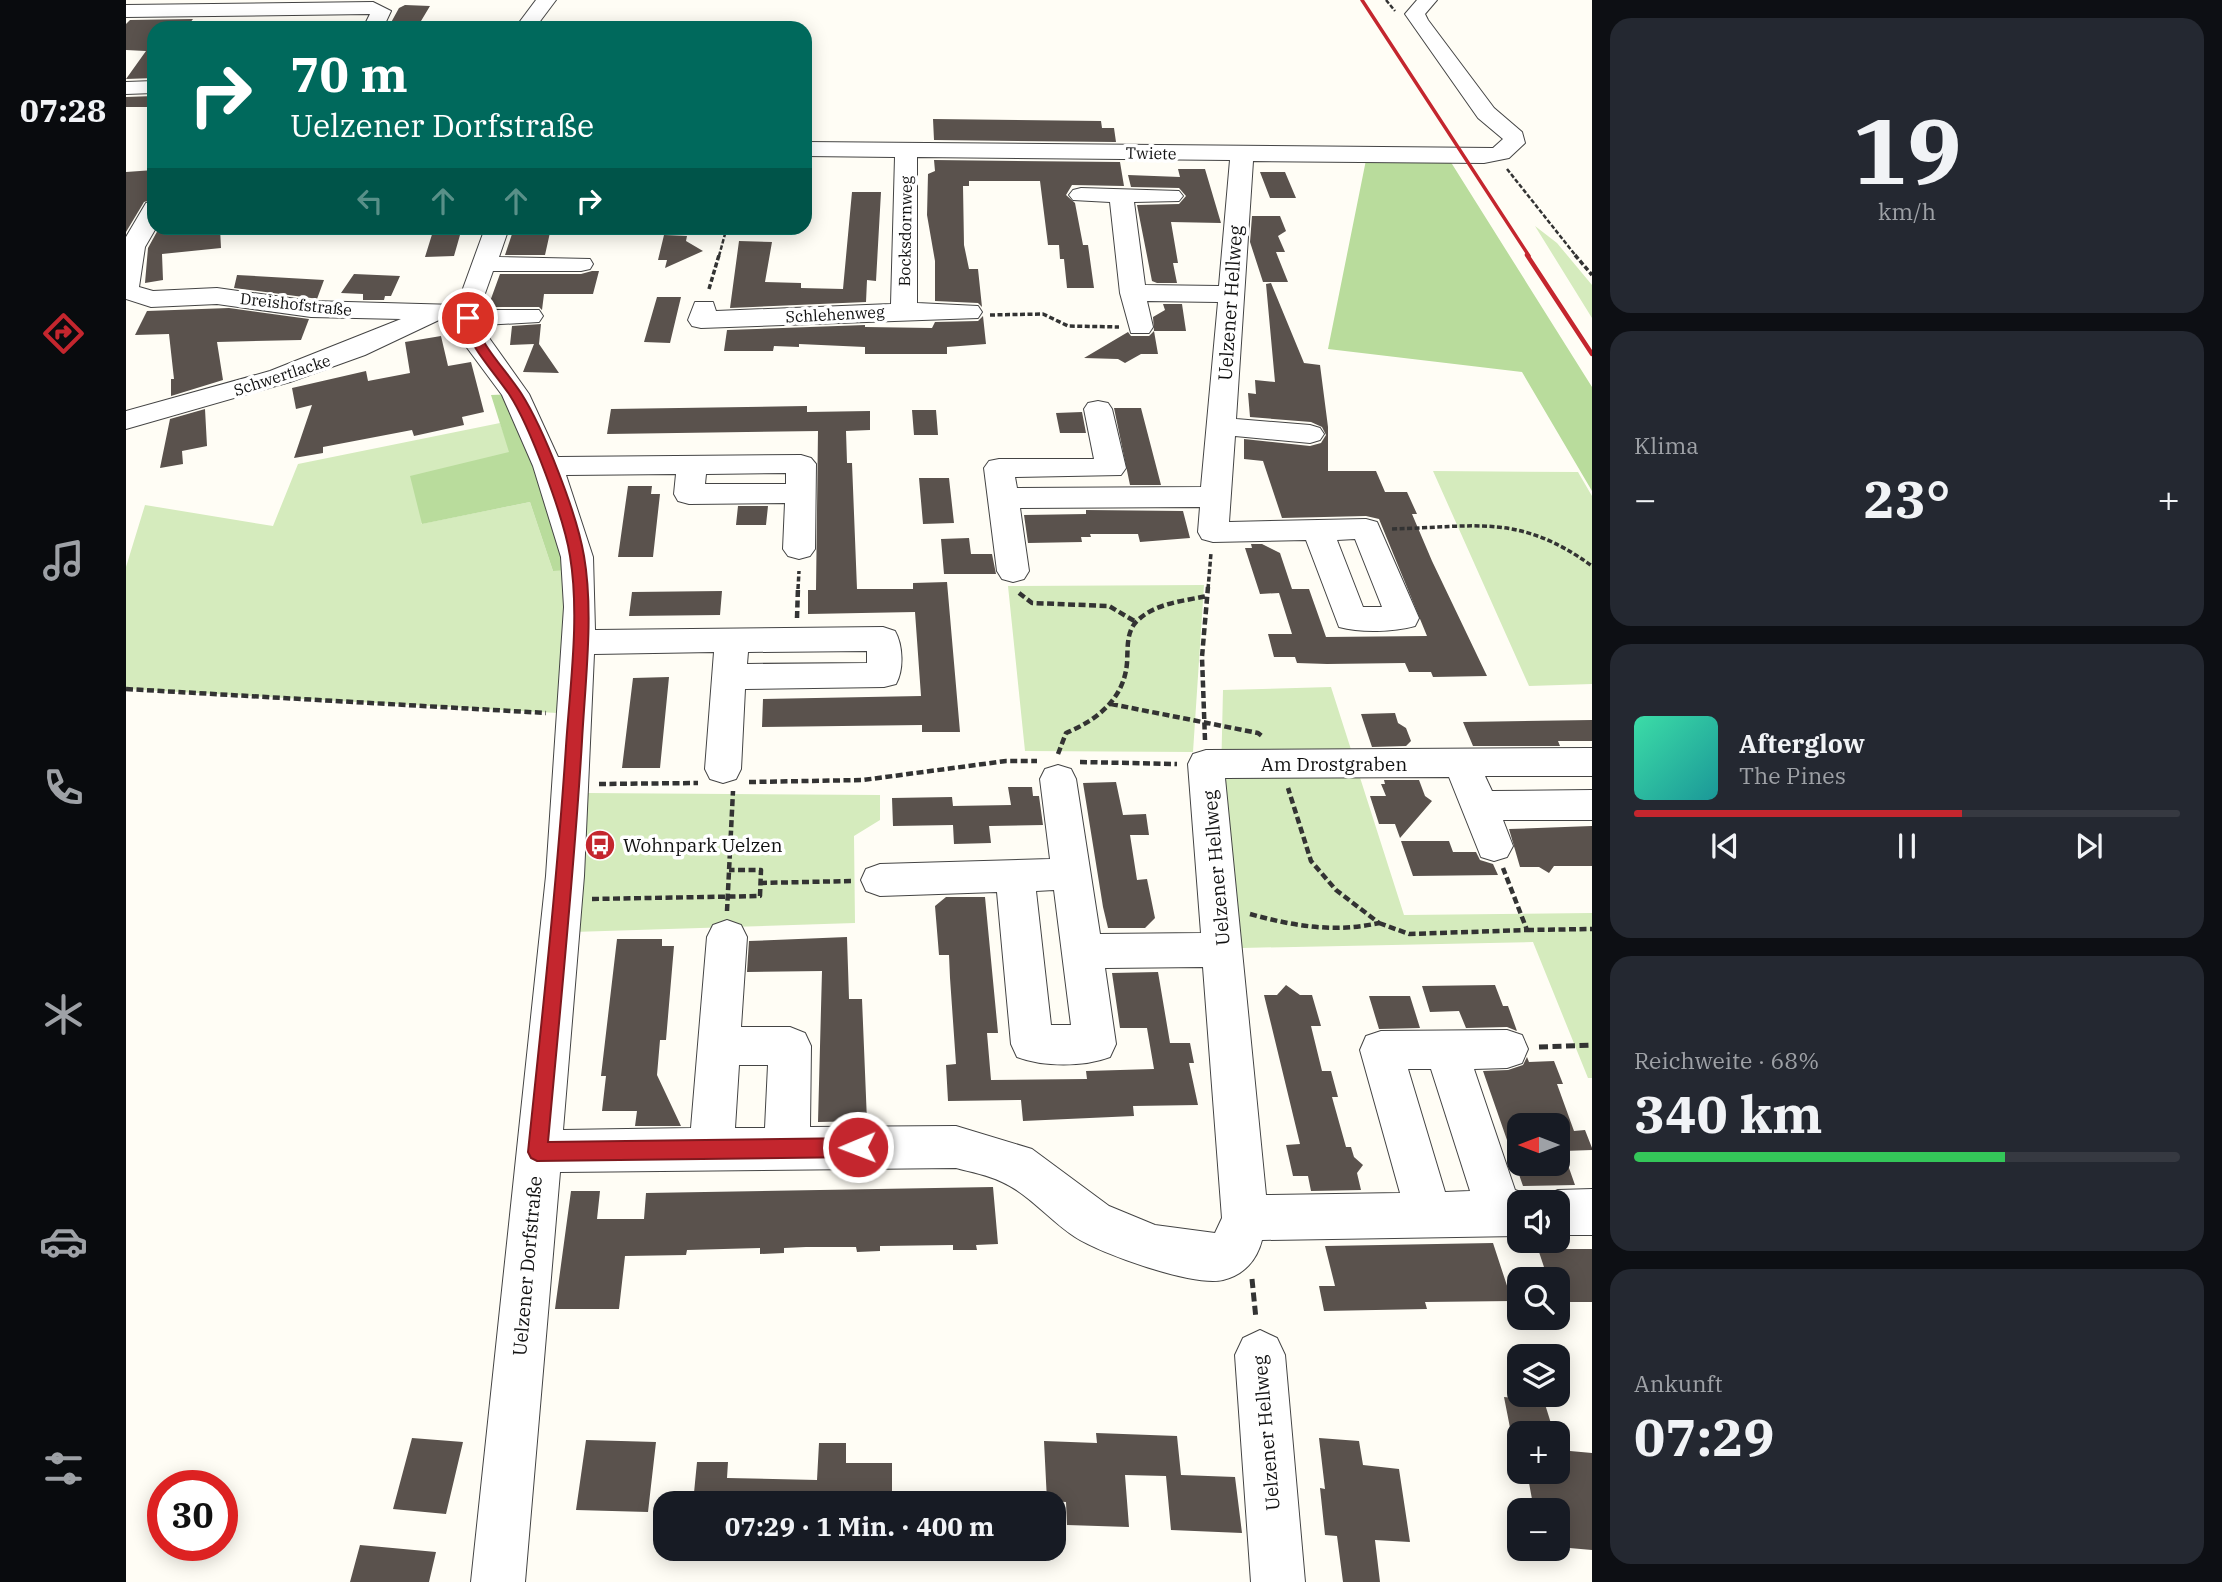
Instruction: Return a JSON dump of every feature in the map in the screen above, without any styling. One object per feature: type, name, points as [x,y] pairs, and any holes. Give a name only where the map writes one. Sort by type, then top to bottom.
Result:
[{"type":"street","points":[[530,21],[546,0]]},
{"type":"street","points":[[1427,0],[1415,14],[1419,21],[1486,113],[1514,137],[1511,147],[1496,154]]},
{"type":"street","points":[[126,11],[373,9],[381,11],[376,21]]},
{"type":"street","points":[[126,88],[147,87]]},
{"type":"street","name":"Twiete","points":[[812,149],[1496,154]]},
{"type":"street","name":"Bocksdornweg","points":[[904,311],[906,151]]},
{"type":"street","name":"Uelzener Hellweg","points":[[1213,532],[1242,154]]},
{"type":"street","points":[[1081,195],[1171,196]]},
{"type":"street","points":[[1121,195],[1140,327]]},
{"type":"street","points":[[126,290],[133,247],[147,221]]},
{"type":"street","points":[[468,316],[494,235]]},
{"type":"street","points":[[483,264],[581,264]]},
{"type":"street","name":"Dreishofstraße","points":[[126,290],[151,299],[217,296],[311,309],[530,316]]},
{"type":"street","points":[[1133,293],[1231,294]]},
{"type":"street","name":"Schlehenweg","points":[[702,319],[904,311],[969,312]]},
{"type":"street","name":"Schwertlacke","points":[[126,421],[291,374],[375,343],[433,314]]},
{"type":"street","name":"Uelzener Dorfstraße","points":[[468,316],[475,341],[515,394],[565,510],[577,557],[580,642],[562,900],[498,1582]]},
{"type":"street","points":[[1098,409],[1117,498]]},
{"type":"street","points":[[1221,426],[1310,433]]},
{"type":"street","points":[[548,466],[692,465],[689,494],[801,493],[799,549]]},
{"type":"street","points":[[1013,571],[999,468],[1111,468]]},
{"type":"street","points":[[1003,498],[1216,497]]},
{"type":"street","points":[[1213,532],[1366,529],[1402,618],[1351,619],[1318,530]]},
{"type":"street","points":[[580,642],[883,639],[884,675],[729,677]]},
{"type":"street","points":[[728,779],[732,641]]},
{"type":"street","name":"Am Drostgraben","points":[[1206,764],[1592,762]]},
{"type":"street","points":[[1462,763],[1494,846]]},
{"type":"street","name":"Uelzener Hellweg","points":[[1206,764],[1245,1218]]},
{"type":"street","points":[[1015,877],[1032,1044],[1095,1044],[1057,765]]},
{"type":"street","points":[[1479,806],[1592,805]]},
{"type":"street","points":[[880,880],[1071,874]]},
{"type":"street","points":[[711,1151],[727,917]]},
{"type":"street","points":[[1082,951],[1224,950]]},
{"type":"street","points":[[719,1046],[790,1046],[787,1148]]},
{"type":"street","points":[[1429,1214],[1381,1050],[1507,1049]]},
{"type":"street","points":[[1446,1050],[1507,1208]]},
{"type":"street","points":[[537,1152],[956,1147],[1016,1164],[1093,1222],[1156,1248],[1221,1257],[1238,1244],[1245,1218],[1507,1213]]},
{"type":"street","points":[[1570,1213],[1592,1212]]},
{"type":"street","name":"Uelzener Hellweg","points":[[1259,1355],[1278,1582]]},
{"type":"path","points":[[1496,154],[1540,214],[1592,275]]},
{"type":"path","points":[[702,319],[725,235]]},
{"type":"path","points":[[969,312],[983,315],[1043,314],[1068,326],[1140,327]]},
{"type":"path","points":[[1366,529],[1508,528],[1536,534],[1569,550],[1592,566]]},
{"type":"path","name":"Uelzener Hellweg","points":[[1206,764],[1202,657],[1213,532]]},
{"type":"path","points":[[797,640],[799,549]]},
{"type":"path","points":[[1013,571],[1019,594],[1032,603],[1108,606],[1136,622]]},
{"type":"path","points":[[1057,765],[1066,733],[1088,724],[1111,704],[1126,672],[1127,640],[1136,622],[1158,607],[1207,596]]},
{"type":"path","points":[[126,689],[575,714]]},
{"type":"path","points":[[1111,704],[1152,717],[1203,722],[1258,733],[1272,746],[1282,764],[1297,824],[1311,861],[1336,890],[1378,923],[1409,934],[1592,929]]},
{"type":"path","points":[[571,784],[728,779],[863,780],[1006,761],[1057,765],[1206,764]]},
{"type":"path","points":[[727,917],[728,779]]},
{"type":"path","points":[[1494,846],[1527,930]]},
{"type":"path","points":[[562,900],[727,917],[760,897],[761,870],[729,870]]},
{"type":"path","points":[[760,883],[880,880]]},
{"type":"path","points":[[1219,905],[1266,919],[1321,928],[1363,928],[1378,923]]},
{"type":"path","points":[[1507,1049],[1592,1045]]},
{"type":"path","name":"Uelzener Hellweg","points":[[1251,1273],[1259,1355]]},
{"type":"green space","points":[[1367,155],[1447,156],[1592,387],[1592,491],[1522,372],[1328,349]]},
{"type":"green space","points":[[1535,226],[1557,243],[1592,285],[1592,318]]},
{"type":"green space","points":[[515,394],[578,570],[553,571],[530,502],[422,524],[410,476],[509,452],[491,395]]},
{"type":"green space","points":[[500,423],[510,452],[421,524],[530,502],[553,571],[578,570],[575,714],[126,689],[126,567],[145,505],[273,526],[298,464]]},
{"type":"green space","points":[[1433,471],[1578,472],[1592,496],[1592,684],[1529,686]]},
{"type":"green space","points":[[1204,585],[1193,752],[1025,751],[1008,586]]},
{"type":"green space","points":[[1331,687],[1404,915],[1592,913],[1592,1078],[1588,1078],[1533,942],[1241,948],[1221,777],[1223,690]]},
{"type":"green space","points":[[588,793],[880,795],[880,820],[854,836],[855,923],[573,932],[585,860]]},
{"type":"building","points":[[405,5],[430,6],[421,21],[392,21],[399,8]]},
{"type":"building","points":[[193,19],[147,21],[147,78],[126,79],[146,51],[126,50],[126,24],[130,20]]},
{"type":"building","points":[[147,96],[147,107],[126,107],[126,97]]},
{"type":"building","points":[[933,119],[1101,121],[1102,128],[1114,128],[1116,142],[934,140]]},
{"type":"building","points":[[934,160],[1120,162],[1124,186],[1072,185],[1066,195],[1075,203],[1083,245],[1088,245],[1094,288],[1067,288],[1064,259],[1060,259],[1059,245],[1048,245],[1040,181],[969,181],[969,186],[963,186],[964,245],[969,269],[978,269],[982,307],[978,303],[935,301],[935,261],[927,215],[928,174],[935,171]]},
{"type":"building","points":[[1178,169],[1205,169],[1221,223],[1171,222],[1178,263],[1173,263],[1177,283],[1157,283],[1152,281],[1137,205],[1179,204],[1186,196],[1179,188],[1131,187],[1128,175],[1180,177]]},
{"type":"building","points":[[147,170],[147,201],[126,232],[126,172]]},
{"type":"building","points":[[1260,172],[1285,172],[1296,198],[1270,198]]},
{"type":"building","points":[[852,192],[881,192],[876,281],[867,280],[866,302],[730,308],[739,241],[772,242],[765,282],[801,283],[801,288],[843,289]]},
{"type":"building","points":[[1252,216],[1280,216],[1286,231],[1278,236],[1285,252],[1276,252],[1288,282],[1263,282],[1250,242]]},
{"type":"building","points":[[155,235],[220,235],[221,248],[162,254],[163,280],[145,283],[148,248]]},
{"type":"building","points":[[432,235],[460,235],[454,256],[425,257]]},
{"type":"building","points":[[512,235],[549,235],[545,255],[505,255]]},
{"type":"building","points":[[664,235],[687,236],[686,241],[703,251],[665,268],[667,260],[658,260]]},
{"type":"building","points":[[599,271],[593,294],[544,294],[542,310],[539,307],[488,307],[500,274],[581,274]]},
{"type":"building","points":[[354,274],[400,276],[391,296],[385,296],[384,300],[363,300],[363,294],[341,293]]},
{"type":"building","points":[[237,275],[324,280],[317,299],[234,288]]},
{"type":"building","points":[[1271,283],[1304,363],[1320,365],[1328,427],[1328,471],[1376,471],[1385,492],[1407,492],[1417,514],[1412,514],[1432,561],[1487,676],[1433,677],[1431,672],[1409,672],[1405,663],[1297,663],[1295,657],[1274,657],[1268,634],[1292,634],[1279,593],[1260,594],[1245,548],[1252,548],[1251,544],[1262,544],[1280,553],[1292,589],[1309,589],[1326,637],[1427,636],[1379,519],[1366,516],[1282,518],[1263,461],[1244,459],[1244,439],[1310,446],[1321,443],[1326,435],[1322,427],[1311,422],[1250,417],[1248,393],[1256,394],[1255,380],[1275,382],[1266,284]]},
{"type":"building","points":[[657,297],[681,297],[670,343],[644,342]]},
{"type":"building","points":[[1163,304],[1182,304],[1186,331],[1154,331],[1153,317],[1165,310]]},
{"type":"building","points":[[229,308],[309,319],[301,340],[217,342],[223,380],[171,396],[171,379],[174,379],[169,334],[135,335],[147,311]]},
{"type":"building","points":[[983,316],[986,344],[947,347],[947,354],[865,354],[865,347],[799,344],[799,347],[774,346],[773,351],[724,351],[727,330],[865,325],[932,328],[935,322],[978,321]]},
{"type":"building","points":[[541,324],[539,344],[559,373],[523,372],[534,344],[510,345],[512,326]]},
{"type":"building","points":[[1154,331],[1158,354],[1141,354],[1125,363],[1118,359],[1084,358],[1128,332],[1131,336],[1149,336]]},
{"type":"building","points":[[441,336],[448,366],[471,362],[484,412],[462,417],[464,425],[414,436],[412,430],[323,447],[323,453],[294,458],[312,405],[296,409],[292,388],[366,371],[368,381],[410,373],[405,342]]},
{"type":"building","points":[[807,406],[807,412],[870,411],[870,430],[846,431],[847,463],[852,463],[857,589],[913,589],[913,583],[947,582],[960,732],[922,732],[922,725],[762,727],[763,699],[921,696],[915,612],[808,614],[808,590],[816,590],[818,431],[607,434],[611,409]]},
{"type":"building","points":[[1114,408],[1141,408],[1161,485],[1130,485]]},
{"type":"building","points":[[205,409],[207,446],[182,451],[183,464],[160,468],[170,419]]},
{"type":"building","points":[[912,410],[936,410],[938,435],[914,435]]},
{"type":"building","points":[[1082,412],[1086,433],[1060,433],[1056,413]]},
{"type":"building","points":[[919,478],[949,478],[954,523],[923,524]]},
{"type":"building","points":[[628,486],[652,486],[651,494],[660,494],[653,557],[618,557]]},
{"type":"building","points":[[738,506],[768,506],[766,525],[736,525]]},
{"type":"building","points":[[1086,510],[1183,511],[1190,538],[1140,542],[1138,534],[1090,534],[1091,537],[1081,537],[1082,542],[1028,543],[1024,515],[1086,514]]},
{"type":"building","points":[[969,538],[971,554],[992,554],[996,574],[944,574],[941,539]]},
{"type":"building","points":[[722,591],[720,615],[629,616],[632,592]]},
{"type":"building","points":[[669,677],[660,768],[622,768],[633,678]]},
{"type":"building","points":[[1395,713],[1398,723],[1406,728],[1411,741],[1406,746],[1372,747],[1361,714]]},
{"type":"building","points":[[1592,720],[1592,741],[1558,741],[1560,746],[1473,746],[1463,722]]},
{"type":"building","points":[[1384,780],[1419,780],[1425,796],[1432,801],[1400,838],[1395,824],[1379,824],[1370,796],[1386,796],[1381,784],[1385,784]]},
{"type":"building","points":[[1116,782],[1123,815],[1146,814],[1149,835],[1130,835],[1137,880],[1147,879],[1155,918],[1145,928],[1108,928],[1103,907],[1083,783]]},
{"type":"building","points":[[1008,787],[1032,787],[1033,796],[1039,796],[1043,825],[989,826],[991,843],[954,844],[953,825],[893,826],[892,798],[952,797],[953,806],[1011,805]]},
{"type":"building","points":[[1592,826],[1592,866],[1554,866],[1549,873],[1539,867],[1520,867],[1509,829]]},
{"type":"building","points":[[1401,841],[1449,841],[1453,852],[1476,852],[1480,860],[1493,864],[1498,875],[1413,876]]},
{"type":"building","points":[[946,897],[985,897],[998,1033],[987,1033],[991,1080],[1087,1079],[1086,1071],[1154,1069],[1147,1028],[1120,1028],[1112,973],[1158,972],[1170,1043],[1190,1043],[1194,1063],[1189,1063],[1198,1105],[1133,1106],[1134,1116],[1023,1121],[1021,1100],[948,1101],[946,1065],[956,1064],[949,955],[939,955],[935,906]]},
{"type":"building","points":[[847,937],[849,999],[862,999],[867,1121],[818,1122],[822,971],[747,972],[749,941]]},
{"type":"building","points":[[617,939],[662,939],[662,946],[674,946],[666,1040],[660,1040],[657,1075],[681,1126],[635,1126],[637,1111],[602,1111],[606,1076],[601,1076]]},
{"type":"building","points":[[1286,985],[1300,995],[1312,995],[1321,1026],[1311,1026],[1322,1071],[1331,1071],[1338,1097],[1332,1097],[1346,1147],[1351,1147],[1354,1157],[1363,1165],[1357,1173],[1361,1190],[1311,1191],[1308,1176],[1293,1176],[1286,1145],[1300,1144],[1264,995],[1277,995]]},
{"type":"building","points":[[1495,985],[1503,1006],[1508,1006],[1517,1031],[1507,1027],[1466,1028],[1459,1011],[1430,1012],[1422,986]]},
{"type":"building","points":[[1369,996],[1410,996],[1420,1028],[1379,1029]]},
{"type":"building","points":[[1527,1057],[1529,1062],[1554,1061],[1563,1084],[1557,1084],[1567,1113],[1507,1113],[1507,1140],[1483,1071],[1508,1070],[1523,1065]]},
{"type":"building","points":[[1570,1120],[1574,1131],[1585,1130],[1592,1150],[1570,1151]]},
{"type":"building","points":[[1570,1171],[1575,1185],[1523,1186],[1520,1176],[1570,1176]]},
{"type":"building","points":[[993,1187],[998,1244],[976,1245],[977,1250],[953,1250],[953,1245],[880,1246],[880,1251],[857,1252],[856,1247],[806,1247],[784,1248],[784,1253],[760,1254],[760,1248],[687,1250],[686,1255],[625,1256],[619,1309],[555,1309],[571,1191],[600,1191],[597,1219],[644,1219],[646,1193]]},
{"type":"building","points":[[1493,1243],[1507,1286],[1507,1301],[1425,1302],[1427,1309],[1324,1311],[1319,1286],[1335,1286],[1325,1246]]},
{"type":"building","points":[[1570,1249],[1592,1249],[1592,1302],[1570,1302],[1570,1267],[1544,1267],[1539,1253],[1570,1253]]},
{"type":"building","points":[[1504,1397],[1507,1397],[1507,1407],[1546,1407],[1550,1421],[1509,1421]]},
{"type":"building","points":[[1096,1433],[1177,1436],[1181,1475],[1235,1477],[1242,1533],[1171,1530],[1166,1476],[1125,1475],[1129,1527],[1067,1525],[1066,1491],[1046,1491],[1044,1441],[1097,1443]]},
{"type":"building","points":[[412,1438],[463,1442],[446,1514],[393,1509]]},
{"type":"building","points":[[1319,1438],[1359,1441],[1363,1465],[1399,1469],[1410,1542],[1375,1540],[1380,1582],[1343,1582],[1337,1536],[1325,1535],[1320,1488],[1325,1489]]},
{"type":"building","points":[[586,1440],[656,1442],[648,1512],[576,1510]]},
{"type":"building","points":[[819,1443],[846,1443],[846,1463],[892,1463],[892,1491],[694,1491],[697,1462],[728,1462],[727,1478],[817,1480]]},
{"type":"building","points":[[1570,1451],[1592,1453],[1592,1550],[1570,1548],[1570,1498],[1532,1498],[1529,1484],[1570,1484]]},
{"type":"building","points":[[360,1545],[436,1552],[429,1582],[350,1582]]},
{"type":"railway","points":[[1362,0],[1529,256]]},
{"type":"railway","points":[[1527,255],[1592,354]]},
{"type":"place","name":"Wohnpark Uelzen","points":[[600,845]]},
{"type":"route","points":[[468,318],[475,341],[515,394],[527,416],[565,510],[577,557],[580,642],[568,836],[537,1152],[858,1147]]}]
